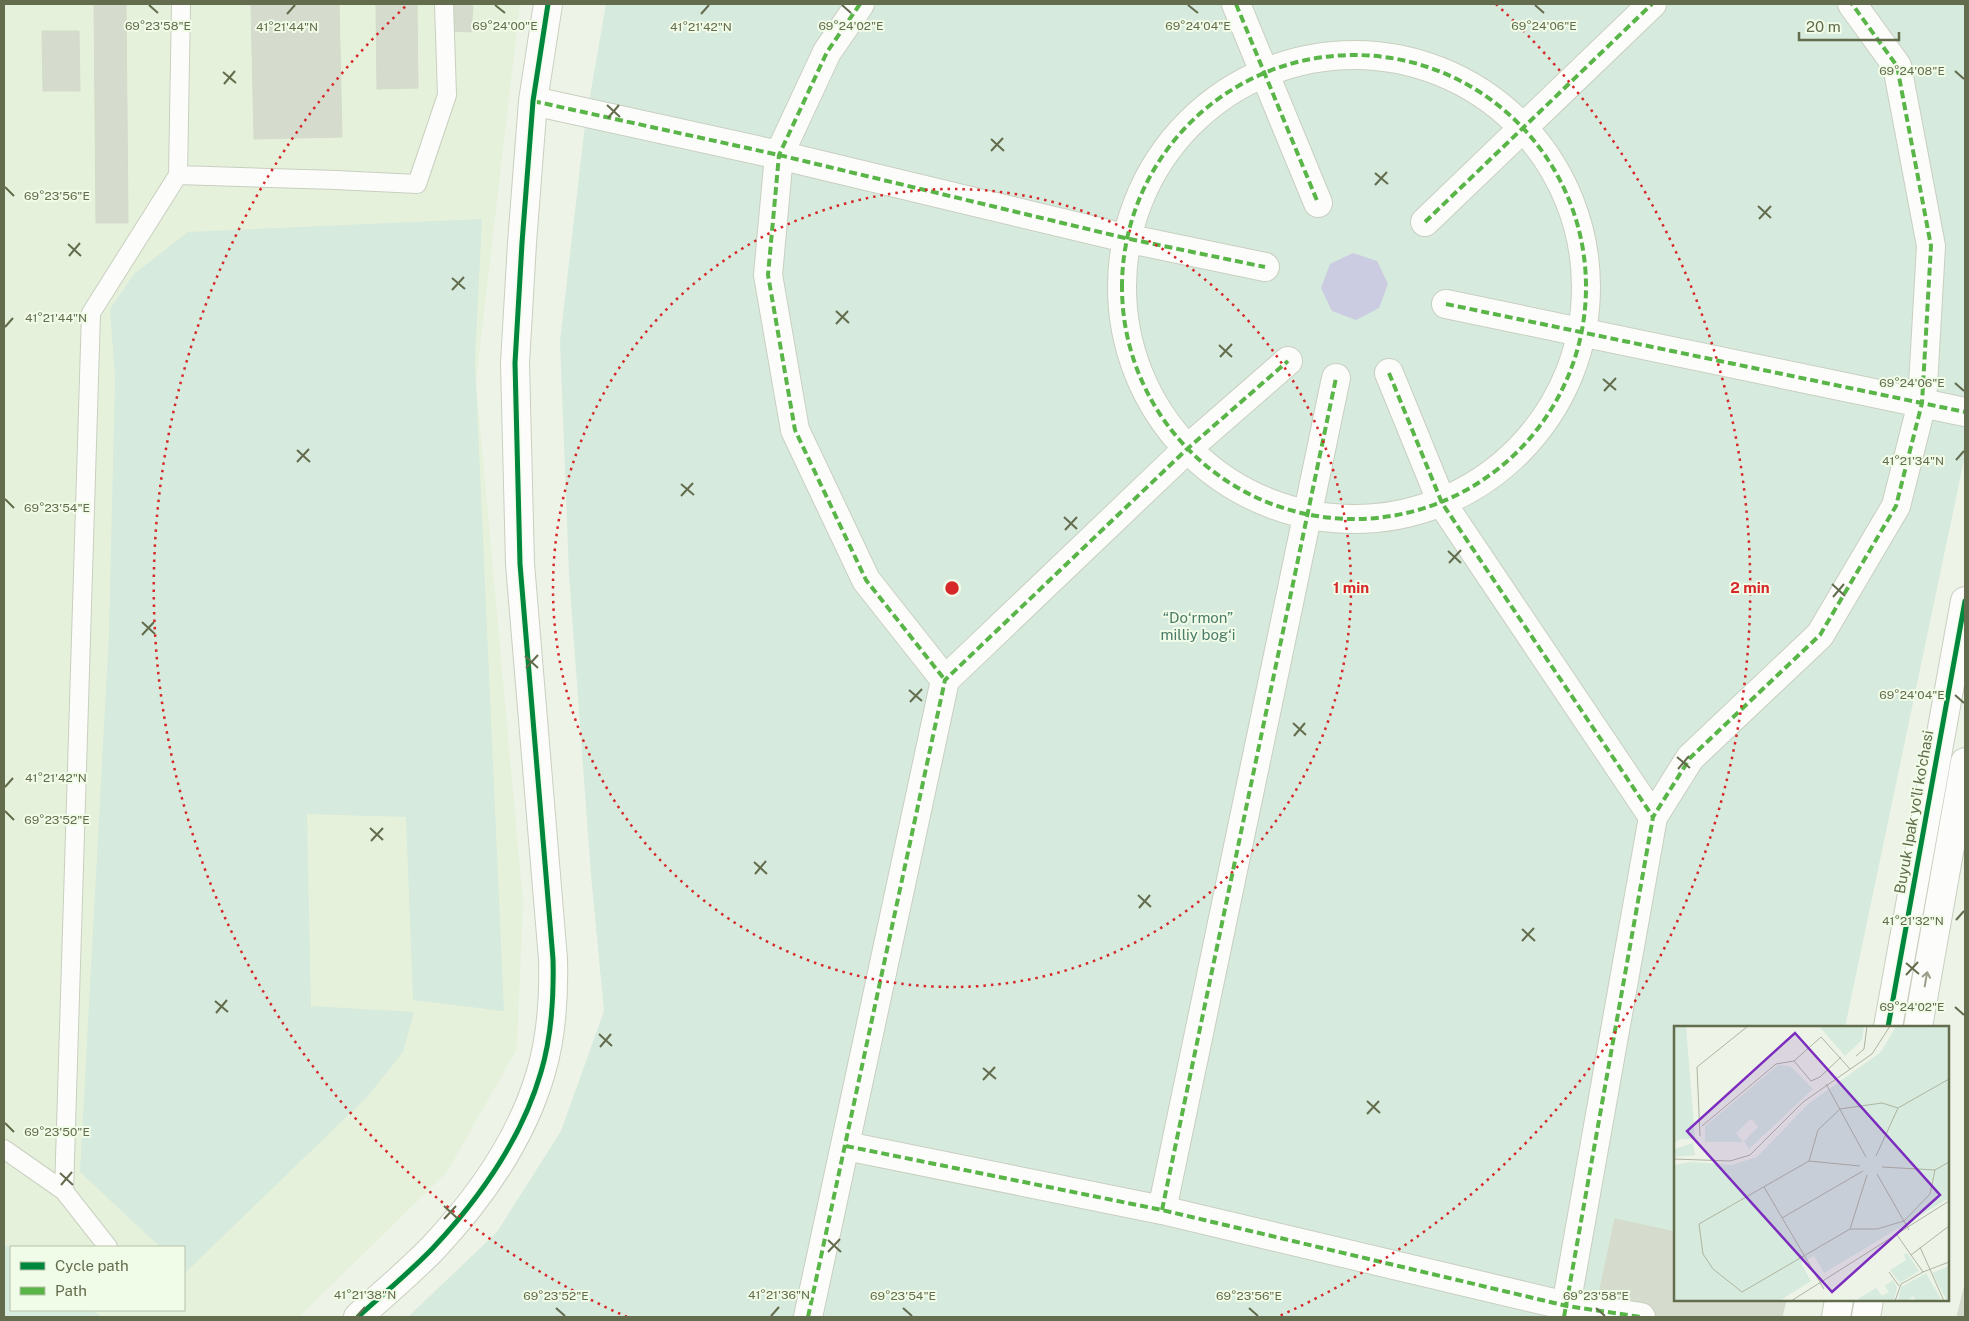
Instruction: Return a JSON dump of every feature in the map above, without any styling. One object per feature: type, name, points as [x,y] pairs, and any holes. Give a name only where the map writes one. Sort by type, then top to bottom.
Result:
[{"type":"street","points":[[358,1317],[432,1248],[463,1214],[489,1179],[504,1155],[531,1101],[542,1071],[553,1011],[553,959],[520,564],[515,362],[533,102],[548,4]]},
{"type":"street","points":[[860,4],[827,52],[779,155],[768,275],[796,430],[866,580],[945,680]]},
{"type":"street","points":[[1236,4],[1318,203]]},
{"type":"street","points":[[1426,222],[1524,125],[1652,4]]},
{"type":"street","points":[[1566,1311],[1652,817],[1690,758],[1820,635],[1896,506],[1922,403],[1931,246],[1897,66],[1852,4]]},
{"type":"street","points":[[1355,52],[1440,68],[1524,125],[1569,192],[1589,280],[1583,333],[1573,371],[1528,444],[1449,501],[1375,521],[1308,517],[1269,506],[1182,447],[1139,381],[1121,312],[1125,238],[1136,201],[1184,125],[1264,71],[1355,52]]},
{"type":"street","points":[[533,102],[779,155],[1125,238],[1265,267]]},
{"type":"street","points":[[1446,304],[1965,412]]},
{"type":"street","points":[[808,1317],[945,680],[1186,450],[1288,361]]},
{"type":"street","points":[[1388,373],[1442,503],[1652,817]]},
{"type":"street","points":[[1162,1210],[1336,378]]},
{"type":"street","name":"Buyuk Ipak yo'li ko'chasi","points":[[1888,1026],[1965,601]]},
{"type":"street","points":[[1918,1026],[1965,762]]},
{"type":"street","points":[[846,1146],[1162,1210],[1566,1311],[1641,1317]]},
{"type":"street","points":[[1836,1317],[1839,1301]]},
{"type":"street","points":[[1866,1317],[1869,1301]]},
{"type":"lane","points":[[64,1191],[91,313],[178,175],[181,4]]},
{"type":"lane","points":[[178,175],[417,184],[447,95],[444,4]]},
{"type":"lane","points":[[4,1148],[64,1191],[107,1246]]},
{"type":"shaded area","points":[[4,4],[520,4],[476,381],[523,902],[517,1049],[447,1172],[299,1317],[102,1317],[93,1311],[185,1311],[185,1246],[10,1246],[10,1248],[4,1244]]},
{"type":"green space","name":"“Do‘rmon” milliy bog‘i","points":[[606,4],[1965,4],[1965,455],[1845,1026],[1674,1026],[1674,1232],[1615,1219],[1594,1317],[408,1317],[497,1232],[561,1131],[604,1011],[591,875],[569,574],[560,341],[585,125]]},
{"type":"green space","points":[[482,219],[475,360],[504,1011],[413,1000],[406,817],[307,814],[311,1006],[414,1012],[403,1052],[368,1096],[186,1272],[185,1246],[159,1246],[80,1172],[109,633],[115,378],[110,309],[134,274],[188,232]]},
{"type":"green space","points":[[4,1244],[10,1248],[10,1311],[93,1311],[102,1317],[4,1317]]},
{"type":"water","points":[[1353,253],[1377,261],[1388,284],[1379,308],[1356,320],[1332,311],[1321,288],[1330,264]]},
{"type":"building","points":[[94,4],[126,4],[128,223],[96,223]]},
{"type":"building","points":[[251,4],[339,4],[342,137],[254,139]]},
{"type":"building","points":[[376,4],[417,4],[418,88],[377,89]]},
{"type":"building","points":[[451,4],[473,6],[471,32],[449,31]]},
{"type":"building","points":[[42,31],[79,31],[80,91],[43,91]]},
{"type":"building","points":[[1615,1219],[1674,1232],[1674,1301],[1786,1301],[1782,1317],[1594,1317]]},
{"type":"building","points":[[1965,1284],[1965,1317],[1957,1317]]},
{"type":"marked path","points":[[860,4],[827,52],[779,155],[768,275],[795,430],[866,580],[945,680]]},
{"type":"marked path","points":[[1236,4],[1318,203]]},
{"type":"marked path","points":[[1425,222],[1652,4]]},
{"type":"marked path","points":[[1564,1317],[1653,817],[1690,758],[1820,635],[1896,506],[1922,403],[1931,246],[1897,66],[1852,4]]},
{"type":"marked path","points":[[1354,55],[1399,59],[1443,73],[1483,94],[1518,123],[1547,158],[1568,198],[1582,242],[1586,287],[1582,332],[1568,376],[1547,416],[1518,451],[1483,480],[1443,501],[1399,515],[1354,519],[1309,515],[1265,501],[1225,480],[1190,451],[1161,416],[1140,376],[1126,332],[1122,287],[1126,242],[1140,198],[1161,158],[1190,123],[1225,94],[1265,73],[1309,59],[1354,55]]},
{"type":"marked path","points":[[533,101],[779,155],[1125,238],[1265,267]]},
{"type":"marked path","points":[[1446,304],[1965,412]]},
{"type":"marked path","points":[[808,1317],[945,680],[1186,450],[1288,361]]},
{"type":"marked path","points":[[1389,373],[1442,503],[1653,817]]},
{"type":"marked path","points":[[1162,1210],[1336,378]]},
{"type":"marked path","points":[[846,1146],[1162,1210],[1567,1306],[1641,1317]]},
{"type":"cycle path","points":[[358,1317],[433,1248],[467,1209],[498,1166],[511,1144],[533,1096],[545,1058],[550,1030],[553,1002],[553,959],[520,564],[515,363],[533,101],[548,4]]},
{"type":"cycle path","points":[[1888,1026],[1965,601]]}]
